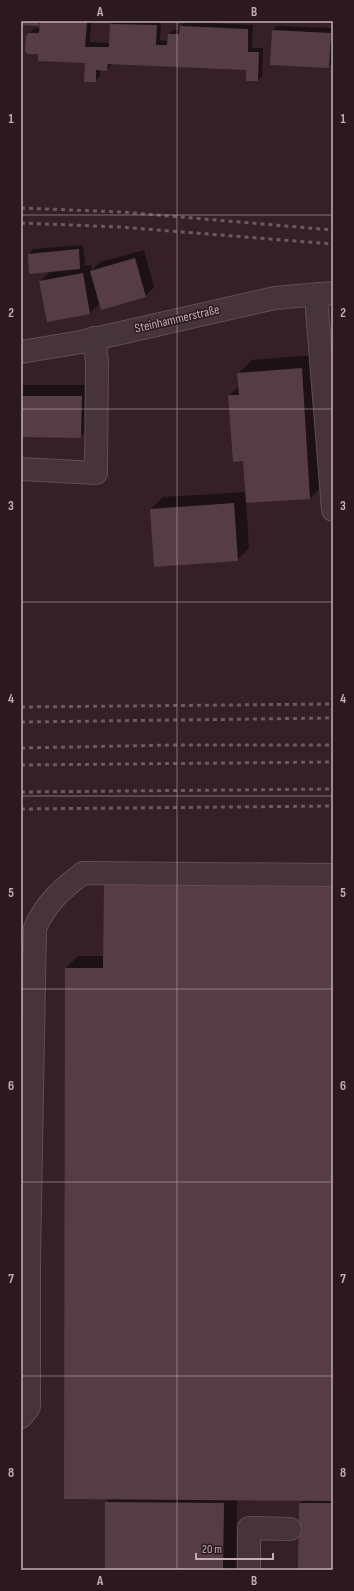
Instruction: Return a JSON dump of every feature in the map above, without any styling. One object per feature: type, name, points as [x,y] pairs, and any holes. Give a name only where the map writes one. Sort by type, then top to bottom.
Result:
[{"type":"street","name":"Steinhammerstraße","points":[[21,352],[94,338],[275,298],[326,293]]},
{"type":"street","points":[[326,293],[317,310],[333,510]]},
{"type":"street","points":[[21,469],[96,473],[97,362],[94,338]]},
{"type":"street","points":[[21,1417],[28,1407],[25,1260],[35,928],[40,915],[53,898],[84,873],[333,875]]},
{"type":"street","points":[[249,1570],[249,1528],[290,1529]]},
{"type":"building","points":[[21,21],[39,21],[39,26],[21,25]]},
{"type":"building","points":[[40,21],[87,22],[85,47],[109,47],[110,24],[157,25],[156,45],[167,45],[168,34],[179,34],[180,26],[248,29],[248,52],[259,52],[258,81],[246,81],[246,70],[108,64],[107,71],[96,70],[96,82],[84,82],[85,63],[38,61],[38,54],[28,54],[25,51],[26,36],[29,33],[39,33]]},
{"type":"building","points":[[272,30],[331,33],[329,68],[270,65]]},
{"type":"building","points":[[79,249],[80,269],[29,274],[28,254]]},
{"type":"building","points":[[135,258],[146,297],[101,310],[90,271]]},
{"type":"building","points":[[83,273],[90,314],[47,322],[39,281]]},
{"type":"building","points":[[302,368],[310,499],[246,503],[243,461],[233,462],[228,395],[239,395],[237,373]]},
{"type":"building","points":[[21,396],[82,396],[81,438],[21,437]]},
{"type":"building","points":[[234,503],[238,561],[154,567],[150,509]]},
{"type":"building","points":[[104,884],[333,885],[333,1501],[64,1499],[65,968],[103,968]]},
{"type":"building","points":[[105,1502],[224,1503],[223,1570],[105,1570]]},
{"type":"building","points":[[299,1503],[333,1503],[333,1570],[298,1570]]},
{"type":"railway","points":[[21,208],[122,212],[333,230]]},
{"type":"railway","points":[[21,223],[120,227],[333,244]]},
{"type":"railway","points":[[21,707],[333,704]]},
{"type":"railway","points":[[21,722],[333,718]]},
{"type":"railway","points":[[21,748],[174,745],[333,745]]},
{"type":"railway","points":[[21,765],[333,762]]},
{"type":"railway","points":[[21,792],[333,789]]},
{"type":"railway","points":[[21,809],[333,806]]}]
